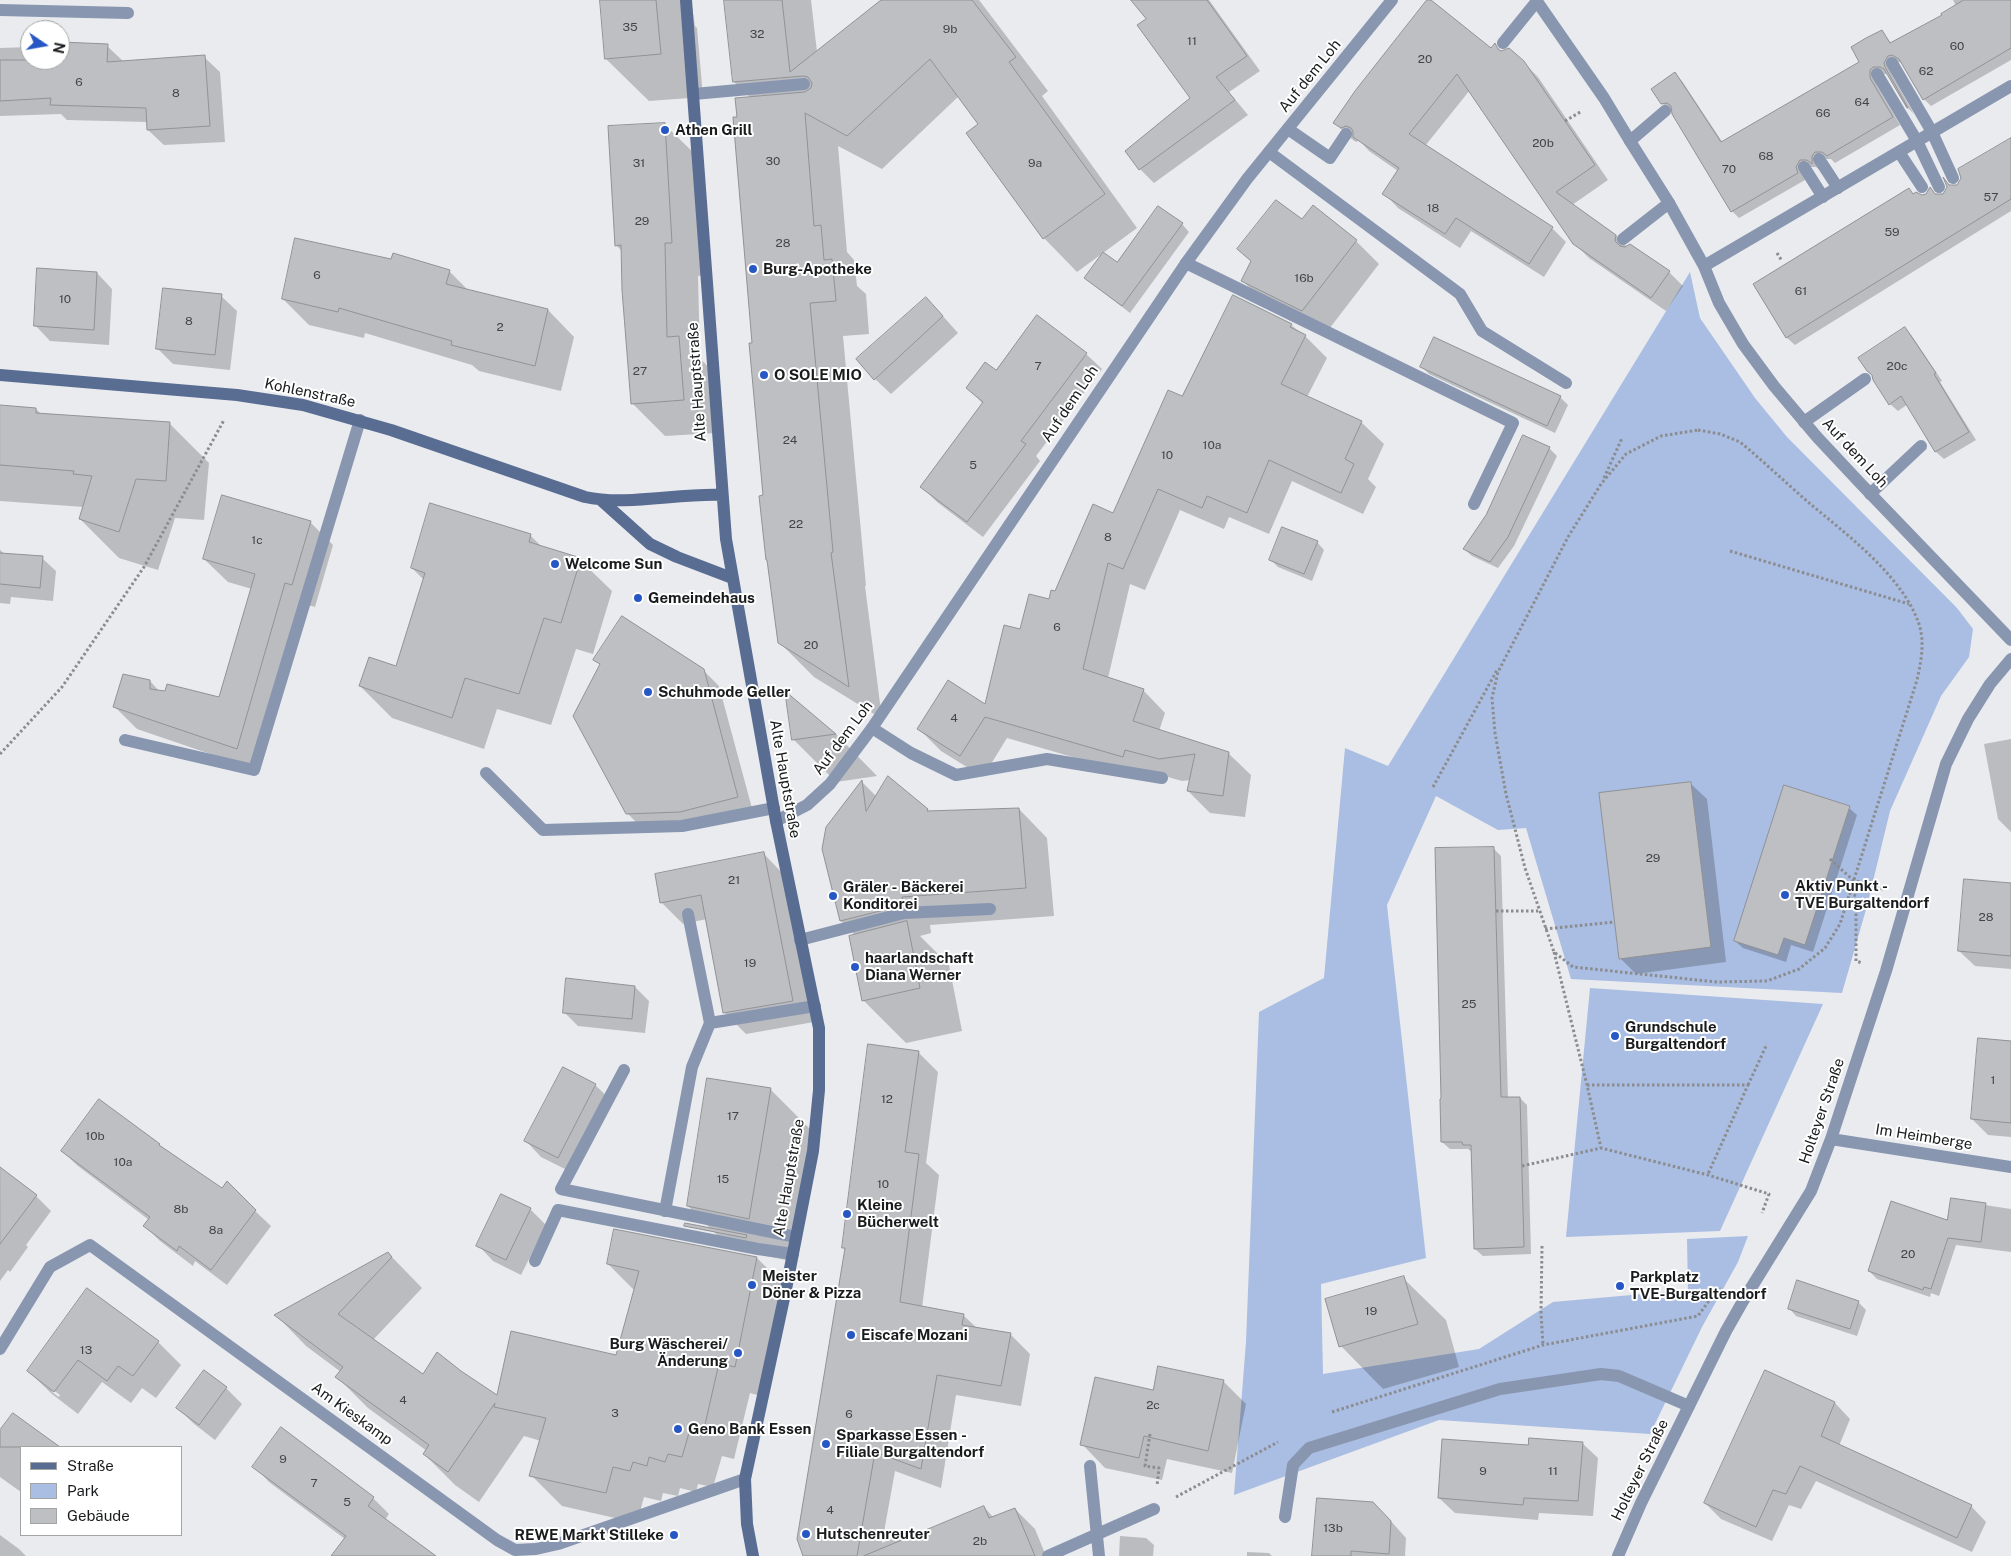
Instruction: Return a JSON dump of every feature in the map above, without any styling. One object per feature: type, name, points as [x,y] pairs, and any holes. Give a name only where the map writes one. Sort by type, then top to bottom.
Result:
[{"type":"main road","name":"Alte Hauptstraße","points":[[686,0],[722,495],[732,578],[776,822],[819,1028],[819,1090],[813,1151],[745,1479],[747,1524],[753,1556]]},
{"type":"main road","name":"Kohlenstraße","points":[[0,374],[237,395],[303,405],[360,420],[585,497],[602,501],[702,494],[722,495]]},
{"type":"main road","name":"Kohlenstraße","points":[[602,501],[650,544],[677,557],[732,578]]},
{"type":"street","name":"Auf dem Loh","points":[[776,822],[807,805],[830,784],[872,728],[1186,263],[1269,152],[1392,0]]},
{"type":"street","points":[[1503,43],[1536,1]]},
{"type":"street","name":"Auf dem Loh","points":[[1536,1],[1604,98],[1669,203],[1704,266],[1720,303],[1744,344],[1774,386],[1870,494],[2011,640]]},
{"type":"street","points":[[0,10],[128,13]]},
{"type":"street","points":[[1892,63],[1932,132],[1953,178]]},
{"type":"street","points":[[1877,74],[1917,141],[1939,187]]},
{"type":"street","points":[[694,94],[804,84]]},
{"type":"street","points":[[1704,266],[2011,86]]},
{"type":"street","points":[[1630,141],[1666,111]]},
{"type":"street","points":[[1288,129],[1330,158],[1346,134]]},
{"type":"street","points":[[1269,152],[1460,294],[1482,331],[1566,383]]},
{"type":"street","points":[[1899,152],[1922,187]]},
{"type":"street","points":[[1819,159],[1838,188]]},
{"type":"street","points":[[1804,167],[1823,197]]},
{"type":"street","points":[[1623,239],[1669,203]]},
{"type":"street","points":[[1186,263],[1513,423],[1474,504]]},
{"type":"street","points":[[1804,422],[1865,379]]},
{"type":"street","points":[[125,740],[254,770],[360,420]]},
{"type":"street","points":[[1870,494],[1921,446]]},
{"type":"street","name":"Holteyer Straße","points":[[1618,1556],[1641,1503],[1743,1301],[1811,1191],[1832,1139],[1886,971],[1946,764],[1968,719],[1990,684],[2011,659]]},
{"type":"street","points":[[872,728],[911,753],[956,775],[1047,759],[1162,778]]},
{"type":"street","points":[[486,773],[543,830],[682,826],[774,808]]},
{"type":"street","points":[[800,940],[904,913],[990,909]]},
{"type":"street","points":[[665,1211],[692,1067],[710,1024],[688,914]]},
{"type":"street","points":[[710,1024],[815,1006]]},
{"type":"street","points":[[624,1070],[561,1189],[796,1238]]},
{"type":"street","name":"Im Heimberge","points":[[1832,1139],[2011,1167]]},
{"type":"street","points":[[535,1261],[558,1210],[758,1249],[793,1254]]},
{"type":"street","name":"Am Kieskamp","points":[[0,1349],[50,1267],[90,1245],[497,1540],[515,1550],[536,1549],[558,1544],[745,1479]]},
{"type":"street","points":[[1285,1517],[1293,1465],[1309,1448],[1500,1389],[1601,1374],[1619,1376],[1689,1406]]},
{"type":"street","points":[[1090,1466],[1099,1556]]},
{"type":"street","points":[[1048,1556],[1154,1509]]},
{"type":"path","points":[[0,754],[62,688],[144,567],[237,395]]},
{"type":"path","points":[[1554,952],[1573,967],[1717,982],[1767,981],[1799,969],[1826,948],[1840,924],[1917,680],[1922,654],[1920,626],[1911,605],[1884,569],[1740,442],[1720,434],[1698,430],[1661,436],[1626,454],[1601,484]]},
{"type":"path","points":[[1601,1148],[1554,952],[1538,911],[1516,834],[1494,733],[1492,698],[1498,672],[1510,648],[1568,537],[1601,484],[1622,438]]},
{"type":"path","points":[[1730,552],[1911,605]]},
{"type":"path","points":[[1433,787],[1510,648]]},
{"type":"path","points":[[1830,859],[1853,880],[1883,889]]},
{"type":"path","points":[[1849,893],[1856,896],[1856,961]]},
{"type":"path","points":[[1496,911],[1538,911]]},
{"type":"path","points":[[1545,928],[1614,922]]},
{"type":"path","points":[[1708,1175],[1767,1044]]},
{"type":"path","points":[[1587,1085],[1748,1085]]},
{"type":"path","points":[[1522,1166],[1601,1148],[1708,1175],[1769,1194],[1762,1213]]},
{"type":"path","points":[[1542,1246],[1541,1313],[1544,1345]]},
{"type":"path","points":[[1150,1434],[1145,1466],[1159,1468],[1154,1509]]},
{"type":"green space","points":[[1690,272],[1700,318],[1755,398],[1787,437],[1957,608],[1973,629],[1969,657],[1941,696],[1890,811],[1867,906],[1842,993],[1571,979],[1526,828],[1498,830],[1436,796],[1387,905],[1426,1258],[1321,1284],[1323,1374],[1479,1349],[1553,1302],[1688,1290],[1687,1239],[1748,1236],[1738,1262],[1702,1327],[1650,1434],[1439,1420],[1234,1495],[1246,1342],[1259,1012],[1324,978],[1345,748],[1388,766]]},
{"type":"green space","points":[[1590,988],[1823,1004],[1720,1231],[1566,1237]]},
{"type":"building","points":[[600,0],[656,0],[661,54],[605,59]]},
{"type":"building","points":[[724,0],[782,0],[790,72],[881,0],[972,0],[1016,57],[1009,62],[1105,194],[1043,239],[966,133],[978,124],[930,59],[847,136],[805,113],[814,226],[821,225],[824,260],[832,259],[836,301],[810,303],[833,552],[831,553],[849,687],[778,643],[759,496],[763,495],[749,343],[752,343],[733,117],[737,117],[735,98],[805,92],[811,88],[812,83],[808,77],[803,76],[733,82]]},
{"type":"building","points":[[1131,0],[1207,0],[1247,56],[1216,77],[1235,100],[1139,170],[1125,151],[1190,98],[1137,25],[1146,19]]},
{"type":"building","points":[[1427,0],[1431,0],[1491,48],[1495,43],[1501,51],[1509,48],[1524,61],[1595,165],[1556,192],[1616,235],[1615,241],[1620,246],[1625,247],[1630,244],[1670,271],[1651,298],[1573,244],[1457,74],[1409,134],[1553,227],[1529,264],[1456,218],[1445,234],[1382,194],[1399,168],[1353,137],[1351,128],[1346,126],[1341,128],[1333,123],[1355,91]]},
{"type":"building","points":[[1964,0],[2011,0],[2011,48],[1923,100],[1899,59],[1892,55],[1888,56],[1884,63],[1885,67],[1908,108],[1884,69],[1873,67],[1870,70],[1870,78],[1893,117],[1827,156],[1822,152],[1815,152],[1812,156],[1812,164],[1807,160],[1800,160],[1796,167],[1798,173],[1731,212],[1672,114],[1671,106],[1667,103],[1661,104],[1651,89],[1675,72],[1721,142],[1859,62],[1851,47],[1866,38],[1882,30],[1890,43],[1942,15]]},
{"type":"building","points":[[70,42],[108,44],[107,62],[205,55],[210,126],[147,130],[146,108],[50,105],[51,98],[0,101],[0,60],[20,60],[20,70],[70,70]]},
{"type":"building","points":[[665,123],[672,243],[665,243],[667,337],[679,336],[684,400],[631,404],[622,290],[621,245],[615,246],[608,126]]},
{"type":"building","points":[[2011,138],[2011,199],[1786,338],[1753,284],[1909,188],[1913,194],[1916,192],[1922,195],[1926,194],[1930,187],[1935,194],[1943,194],[1947,187],[1943,177],[1949,185],[1957,185],[1961,178],[1958,169]]},
{"type":"building","points":[[1276,200],[1302,219],[1313,205],[1357,240],[1302,311],[1241,281],[1251,261],[1237,249]]},
{"type":"building","points":[[1158,206],[1183,223],[1122,306],[1084,278],[1103,252],[1117,262]]},
{"type":"building","points":[[295,238],[391,259],[393,253],[450,270],[446,284],[548,309],[535,366],[451,345],[452,341],[339,308],[338,312],[282,299]]},
{"type":"building","points":[[37,268],[97,272],[94,330],[34,326]]},
{"type":"building","points":[[163,288],[222,294],[215,355],[156,349]]},
{"type":"building","points":[[1233,295],[1292,324],[1290,327],[1306,335],[1281,384],[1362,421],[1345,459],[1354,464],[1341,493],[1269,460],[1247,513],[1207,496],[1202,508],[1158,489],[1123,569],[1108,563],[1083,669],[1144,689],[1133,721],[1229,752],[1223,796],[1187,791],[1195,754],[1159,759],[1125,750],[1123,757],[985,717],[960,756],[917,729],[948,680],[985,704],[1004,625],[1020,629],[1029,594],[1049,599],[1051,590],[1055,591],[1093,504],[1113,513],[1168,390],[1182,396]]},
{"type":"building","points":[[926,297],[943,316],[874,380],[856,359]]},
{"type":"building","points":[[1037,315],[1087,353],[1021,441],[1026,444],[967,522],[920,487],[983,402],[966,388],[985,362],[996,370]]},
{"type":"building","points":[[1905,327],[1936,373],[1934,374],[1969,432],[1935,452],[1901,396],[1889,405],[1873,380],[1872,375],[1858,358]]},
{"type":"building","points":[[1434,337],[1561,396],[1547,426],[1420,367]]},
{"type":"building","points":[[0,405],[36,408],[36,413],[170,422],[166,481],[136,479],[119,532],[79,519],[92,476],[73,474],[74,471],[0,465]]},
{"type":"building","points":[[1523,435],[1550,447],[1508,537],[1490,562],[1463,549],[1486,515]]},
{"type":"building","points":[[222,495],[311,521],[292,585],[285,583],[237,749],[113,707],[123,674],[150,680],[150,689],[165,691],[167,684],[219,697],[255,574],[203,559]]},
{"type":"building","points":[[430,503],[531,534],[529,542],[581,558],[561,623],[544,618],[519,694],[465,678],[452,718],[359,686],[369,657],[396,666],[425,573],[411,568]]},
{"type":"building","points":[[1282,527],[1318,541],[1304,574],[1269,560]]},
{"type":"building","points":[[0,553],[43,556],[40,588],[0,584]]},
{"type":"building","name":"Schuhmode Geller","points":[[622,616],[704,669],[738,797],[680,812],[626,814],[573,716],[600,664],[593,660]]},
{"type":"building","points":[[785,691],[836,734],[792,740]]},
{"type":"building","points":[[888,776],[928,809],[927,811],[1019,808],[1026,888],[902,897],[904,905],[840,921],[822,849],[826,827],[862,780],[866,811]]},
{"type":"building","points":[[1691,782],[1711,947],[1619,959],[1599,793]]},
{"type":"building","name":"Aktiv Punkt - TVE Burgaltendorf","points":[[1784,785],[1850,806],[1805,945],[1784,938],[1778,955],[1734,941]]},
{"type":"building","points":[[1494,847],[1501,1097],[1520,1097],[1524,1247],[1474,1249],[1471,1145],[1463,1145],[1462,1142],[1441,1142],[1435,848]]},
{"type":"building","points":[[764,852],[793,1001],[723,1013],[701,895],[660,903],[655,874]]},
{"type":"building","points":[[1964,879],[2011,883],[2011,956],[1958,951]]},
{"type":"building","points":[[907,921],[920,988],[862,1001],[849,936]]},
{"type":"building","points":[[566,978],[635,986],[632,1019],[563,1013]]},
{"type":"building","points":[[1978,1038],[2011,1041],[2011,1123],[1971,1119]]},
{"type":"building","points":[[868,1044],[919,1051],[905,1152],[919,1154],[900,1302],[964,1314],[962,1325],[1011,1333],[1001,1386],[937,1375],[921,1469],[875,1452],[857,1556],[803,1556],[797,1539],[845,1248],[842,1248]]},
{"type":"building","points":[[563,1067],[596,1084],[558,1158],[524,1141]]},
{"type":"building","points":[[707,1078],[771,1088],[749,1219],[687,1206]]},
{"type":"building","points":[[99,1099],[159,1145],[222,1188],[227,1181],[256,1210],[211,1270],[179,1246],[177,1251],[143,1226],[150,1217],[61,1151]]},
{"type":"building","points":[[0,1167],[37,1195],[0,1244]]},
{"type":"building","points":[[501,1194],[531,1208],[506,1260],[476,1246]]},
{"type":"building","points":[[1951,1198],[1986,1203],[1981,1242],[1948,1238],[1931,1289],[1924,1287],[1923,1290],[1868,1271],[1891,1201],[1947,1220]]},
{"type":"building","points":[[685,1223],[747,1235],[746,1238],[684,1226]]},
{"type":"building","points":[[614,1229],[757,1257],[735,1367],[719,1363],[704,1429],[691,1426],[682,1457],[668,1454],[665,1462],[649,1457],[647,1466],[633,1462],[630,1471],[613,1467],[606,1493],[529,1476],[546,1418],[494,1407],[495,1403],[448,1472],[423,1454],[429,1445],[335,1377],[343,1367],[274,1315],[388,1252],[392,1257],[338,1314],[423,1374],[437,1352],[497,1395],[511,1331],[616,1355],[639,1271],[607,1264]]},
{"type":"building","points":[[1404,1276],[1418,1324],[1339,1347],[1325,1299]]},
{"type":"building","points":[[1797,1280],[1859,1301],[1850,1329],[1788,1309]]},
{"type":"building","points":[[87,1288],[159,1341],[133,1376],[118,1366],[107,1381],[78,1360],[54,1392],[27,1371]]},
{"type":"building","points":[[1158,1366],[1224,1380],[1208,1451],[1144,1436],[1139,1458],[1080,1445],[1095,1377],[1153,1390]]},
{"type":"building","points":[[204,1370],[227,1387],[199,1425],[176,1408]]},
{"type":"building","points":[[1765,1370],[1835,1402],[1821,1436],[1972,1505],[1957,1538],[1800,1466],[1786,1494],[1773,1490],[1756,1527],[1704,1503]]},
{"type":"building","points":[[13,1413],[59,1446],[0,1447],[0,1430]]},
{"type":"building","points":[[281,1427],[374,1497],[368,1506],[436,1556],[331,1556],[346,1536],[252,1467]]},
{"type":"building","points":[[1529,1438],[1583,1442],[1578,1501],[1524,1498],[1523,1505],[1438,1498],[1442,1439],[1528,1445]]},
{"type":"building","points":[[1317,1498],[1373,1502],[1391,1521],[1389,1554],[1351,1551],[1351,1556],[1312,1556]]},
{"type":"building","points":[[984,1506],[989,1518],[1015,1508],[1035,1556],[864,1556]]},
{"type":"place","name":"Athen Grill","points":[[665,130]]},
{"type":"place","name":"Burg-Apotheke","points":[[753,269]]},
{"type":"place","name":"O SOLE MIO","points":[[764,375]]},
{"type":"place","name":"Welcome Sun","points":[[555,564]]},
{"type":"place","name":"Gemeindehaus","points":[[638,598]]},
{"type":"place","name":"Schuhmode Geller","points":[[648,692]]},
{"type":"place","name":"Aktiv Punkt - TVE Burgaltendorf","points":[[1785,895]]},
{"type":"place","name":"Gräler - Bäckerei Konditorei","points":[[833,896]]},
{"type":"place","name":"haarlandschaft Diana Werner","points":[[855,967]]},
{"type":"place","name":"Grundschule Burgaltendorf","points":[[1615,1036]]},
{"type":"place","name":"Kleine Bücherwelt","points":[[847,1214]]},
{"type":"place","name":"Meister Döner & Pizza","points":[[752,1285]]},
{"type":"place","name":"Parkplatz TVE-Burgaltendorf","points":[[1620,1286]]},
{"type":"place","name":"Eiscafe Mozani","points":[[851,1335]]},
{"type":"place","name":"Burg Wäscherei/ Änderung","points":[[738,1353]]},
{"type":"place","name":"Geno Bank Essen","points":[[678,1429]]},
{"type":"place","name":"Sparkasse Essen - Filiale Burgaltendorf","points":[[826,1444]]},
{"type":"place","name":"Hutschenreuter","points":[[806,1534]]},
{"type":"place","name":"REWE Markt Stilleke","points":[[674,1535]]}]
